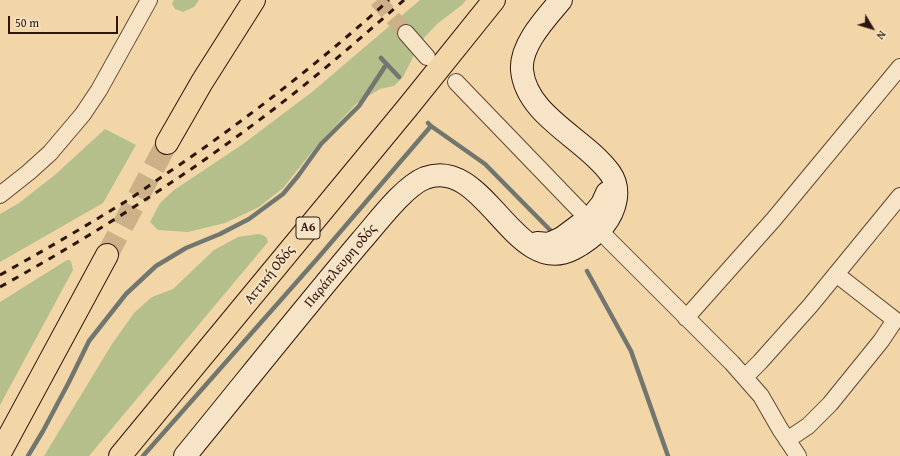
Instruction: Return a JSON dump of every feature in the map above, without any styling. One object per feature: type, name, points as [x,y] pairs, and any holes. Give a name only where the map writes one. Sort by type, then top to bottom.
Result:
[{"type":"highway","points":[[167,143],[202,82],[254,0]]},
{"type":"highway","name":"Αττική Οδός","points":[[120,456],[403,113],[494,0]]},
{"type":"highway","points":[[0,453],[107,254]]},
{"type":"street","points":[[0,195],[50,153],[83,114],[99,90],[149,0]]},
{"type":"street","name":"Παράπλευρη οδός","points":[[186,456],[315,295],[393,205],[410,187],[425,178],[441,174],[452,176],[464,182],[475,190],[510,228],[522,238],[537,243],[549,244],[594,225],[608,191],[607,177],[601,163],[546,115],[531,98],[522,70],[527,47],[542,23],[561,0]]},
{"type":"street","points":[[406,33],[427,57]]},
{"type":"street","points":[[686,318],[774,219],[900,67]]},
{"type":"street","points":[[456,82],[594,225],[745,377],[761,396],[798,456]]},
{"type":"street","points":[[745,377],[760,362],[836,274],[900,196]]},
{"type":"street","points":[[787,440],[808,426],[830,404],[881,341],[895,320],[836,274]]},
{"type":"green space","points":[[174,0],[199,0],[194,7],[183,12],[175,9],[172,4]]},
{"type":"green space","points":[[420,0],[466,0],[462,5],[437,24],[421,41],[403,77],[394,86],[380,89],[357,103],[319,143],[283,188],[259,207],[225,223],[188,232],[158,230],[150,222],[160,203],[174,190],[243,144],[312,92]]},
{"type":"green space","points":[[105,129],[136,145],[103,203],[0,262],[0,214],[19,203],[56,174]]},
{"type":"green space","points":[[258,234],[265,236],[268,242],[89,456],[44,456],[112,344],[134,313],[152,297],[173,289],[214,250],[238,237]]},
{"type":"green space","points":[[67,260],[71,261],[73,270],[0,405],[0,302]]},
{"type":"waterway","points":[[381,58],[399,77]]},
{"type":"waterway","points":[[28,456],[69,382],[89,341],[126,294],[156,266],[186,248],[220,234],[249,219],[283,194],[321,144],[359,106],[386,65]]},
{"type":"waterway","points":[[143,456],[317,259],[431,126],[428,123]]},
{"type":"waterway","points":[[431,126],[485,164],[553,233]]},
{"type":"waterway","points":[[587,271],[631,351],[668,456]]},
{"type":"tunnel","points":[[377,0],[406,33]]},
{"type":"tunnel","points":[[107,255],[167,143]]},
{"type":"railway","points":[[0,275],[128,200],[206,147],[260,107],[389,0]]},
{"type":"railway","points":[[0,287],[108,224],[212,155],[311,80],[404,0]]}]
